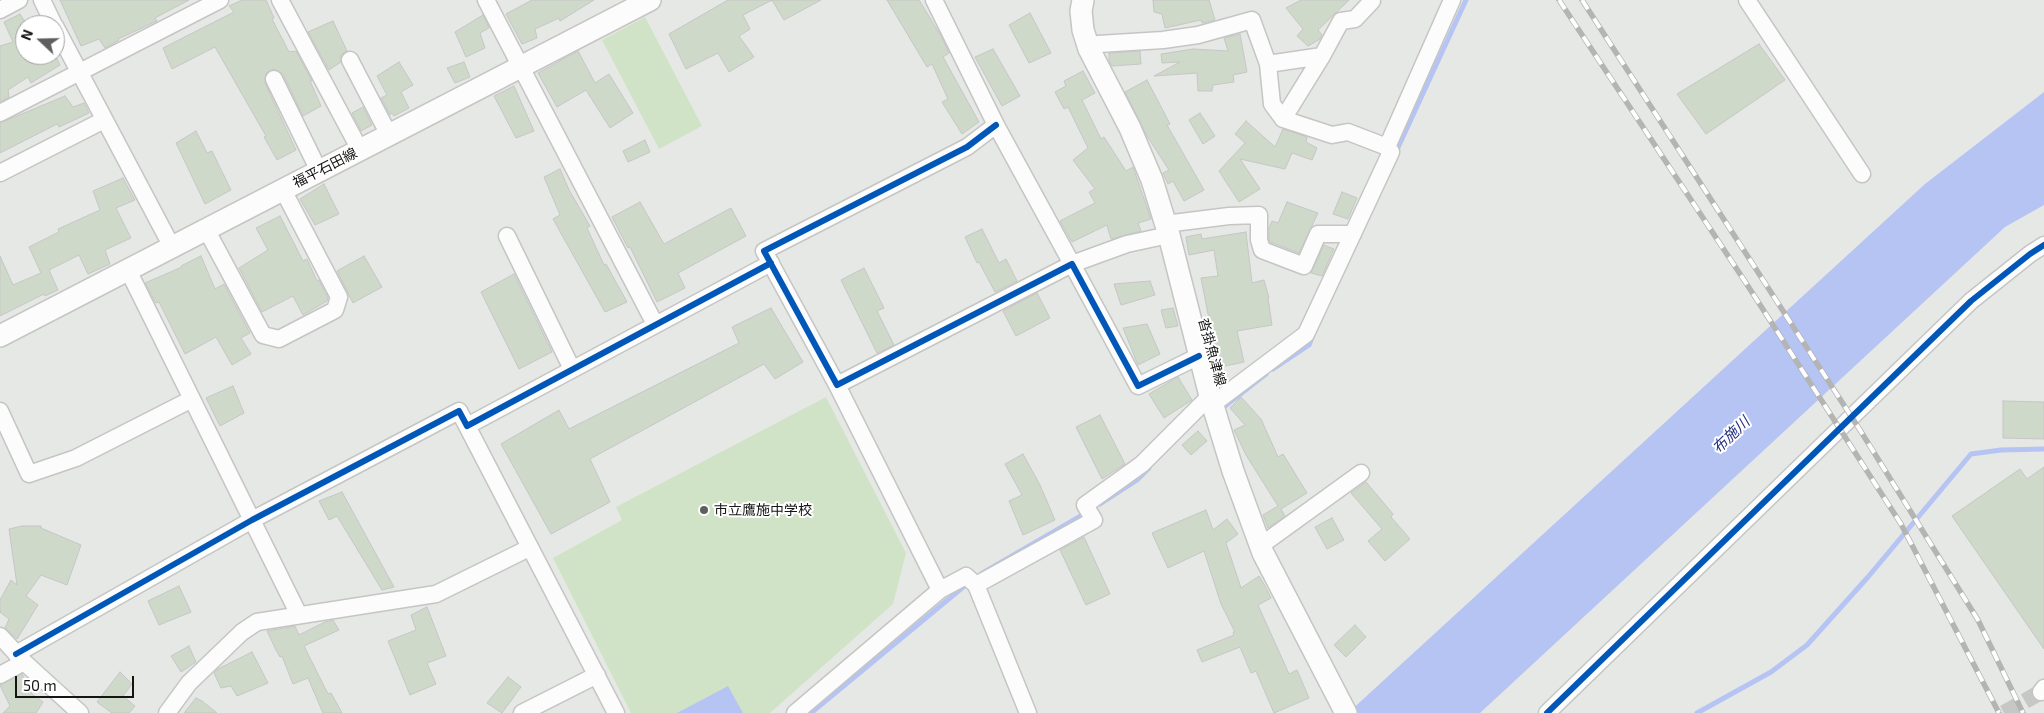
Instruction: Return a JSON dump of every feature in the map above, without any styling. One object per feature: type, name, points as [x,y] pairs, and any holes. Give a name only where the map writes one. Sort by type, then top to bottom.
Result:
[{"type":"main road","name":"福平石田線","points":[[0,336],[650,0]]},
{"type":"main road","name":"沓掛魚津線","points":[[1083,0],[1081,11],[1083,30],[1089,49],[1130,128],[1152,180],[1167,230],[1199,356],[1233,471],[1260,546],[1344,708]]},
{"type":"street","points":[[0,10],[19,0]]},
{"type":"street","points":[[42,0],[50,15]]},
{"type":"street","points":[[0,113],[220,0]]},
{"type":"street","points":[[280,0],[360,150]]},
{"type":"street","points":[[486,0],[655,324]]},
{"type":"street","points":[[934,0],[996,125],[1138,386],[1199,356]]},
{"type":"street","points":[[1387,147],[1452,0]]},
{"type":"street","points":[[1747,0],[1862,174]]},
{"type":"street","points":[[1283,119],[1341,21],[1355,19],[1372,1]]},
{"type":"street","points":[[976,585],[1094,520],[1085,505],[1142,464],[1212,400],[1306,334],[1391,152],[1387,147],[1348,132],[1332,135],[1283,119],[1272,104],[1268,64],[1252,20],[1198,35],[1163,40],[1098,44],[1089,49]]},
{"type":"street","points":[[65,45],[172,247]]},
{"type":"street","points":[[1268,64],[1322,56]]},
{"type":"street","points":[[350,60],[389,135]]},
{"type":"street","points":[[274,79],[319,170]]},
{"type":"street","points":[[0,173],[104,120]]},
{"type":"street","points":[[940,590],[837,385],[764,251],[967,146],[996,125]]},
{"type":"street","points":[[206,230],[263,335],[279,338],[335,310],[339,297],[283,190]]},
{"type":"street","points":[[837,385],[1072,264],[1167,230],[1228,216],[1259,215],[1259,240],[1262,250],[1304,266],[1318,234],[1353,234]]},
{"type":"street","points":[[507,236],[572,369]]},
{"type":"street","points":[[1547,713],[1971,301],[2044,245]]},
{"type":"street","points":[[466,426],[771,263]]},
{"type":"street","points":[[128,270],[299,615]]},
{"type":"street","points":[[0,411],[29,474],[76,458],[192,399]]},
{"type":"street","points":[[0,675],[20,658],[252,520],[459,411],[616,713]]},
{"type":"street","points":[[1260,546],[1361,473]]},
{"type":"street","points":[[167,713],[189,683],[242,632],[257,622],[436,594],[529,548]]},
{"type":"street","points":[[795,713],[940,590],[966,576],[976,585],[1028,713]]},
{"type":"street","points":[[0,636],[20,658],[80,713]]},
{"type":"street","points":[[522,713],[597,675]]},
{"type":"green space","points":[[645,17],[702,126],[659,149],[602,40]]},
{"type":"green space","points":[[826,397],[906,553],[893,604],[770,713],[631,713],[553,558],[622,520],[616,507]]},
{"type":"water","name":"布施川","points":[[2044,92],[2044,205],[2005,227],[1480,713],[1348,713],[1925,184]]},
{"type":"water","points":[[728,686],[743,713],[677,713]]},
{"type":"building","points":[[60,0],[189,0],[155,18],[157,21],[118,39],[105,48],[99,39],[81,46]]},
{"type":"building","points":[[242,0],[266,0],[274,18],[272,19],[289,52],[296,51],[312,81],[310,81],[321,106],[303,116],[283,74],[274,69],[266,73],[265,83],[296,150],[277,160],[264,137],[266,136],[215,47],[172,69],[163,48],[234,12],[229,6]]},
{"type":"building","points":[[532,0],[594,0],[560,21],[559,18],[535,29],[537,38],[522,44],[506,14]]},
{"type":"building","points":[[728,0],[772,0],[743,15],[750,29],[739,36],[754,57],[729,72],[718,53],[686,69],[669,34]]},
{"type":"building","points":[[772,0],[821,0],[784,20]]},
{"type":"building","points":[[887,0],[919,0],[941,36],[949,53],[943,57],[979,122],[962,134],[942,102],[948,99],[932,64],[927,67]]},
{"type":"building","points":[[1153,0],[1209,0],[1215,20],[1202,23],[1201,20],[1165,28],[1162,14],[1154,12]]},
{"type":"building","points":[[1301,0],[1349,0],[1318,30],[1322,35],[1320,39],[1308,46],[1297,36],[1303,29],[1286,8]]},
{"type":"building","points":[[1030,13],[1051,53],[1029,63],[1009,25]]},
{"type":"building","points":[[483,15],[489,28],[480,33],[485,48],[466,57],[455,32]]},
{"type":"building","points":[[15,16],[15,65],[60,65],[31,83],[28,77],[8,90],[9,97],[0,102],[0,46],[13,42],[4,22]]},
{"type":"building","points":[[333,21],[347,51],[341,55],[341,62],[329,70],[308,32]]},
{"type":"building","points":[[1240,34],[1247,72],[1233,75],[1234,82],[1213,85],[1212,91],[1198,91],[1197,73],[1154,76],[1180,62],[1162,63],[1161,54],[1193,49],[1228,51],[1224,38]]},
{"type":"building","points":[[1759,44],[1785,80],[1706,134],[1677,94]]},
{"type":"building","points":[[993,49],[1020,96],[1002,106],[975,57]]},
{"type":"building","points":[[578,51],[595,83],[609,74],[633,113],[610,128],[586,90],[557,107],[538,73]]},
{"type":"building","points":[[1140,51],[1141,64],[1112,66],[1109,61],[1109,53]]},
{"type":"building","points":[[399,62],[413,85],[401,92],[409,108],[394,116],[392,113],[390,115],[381,98],[387,95],[377,76]]},
{"type":"building","points":[[464,62],[470,77],[455,83],[447,68]]},
{"type":"building","points":[[1083,71],[1095,93],[1082,100],[1101,139],[1104,137],[1126,171],[1133,167],[1151,219],[1138,223],[1141,231],[1111,239],[1107,225],[1072,242],[1060,221],[1095,203],[1089,192],[1095,189],[1073,160],[1088,148],[1068,107],[1064,109],[1055,92],[1066,86],[1064,81]]},
{"type":"building","points":[[1147,80],[1170,124],[1167,125],[1204,190],[1184,201],[1173,181],[1168,184],[1163,173],[1169,170],[1147,136],[1125,92]]},
{"type":"building","points":[[514,86],[534,131],[516,138],[494,96]]},
{"type":"building","points":[[65,96],[73,107],[84,103],[89,113],[59,127],[57,124],[0,153],[0,123]]},
{"type":"building","points":[[363,107],[372,125],[361,131],[352,113]]},
{"type":"building","points":[[1200,113],[1215,136],[1203,144],[1189,120]]},
{"type":"building","points":[[1246,121],[1275,147],[1283,129],[1307,137],[1306,142],[1317,148],[1312,160],[1292,153],[1285,169],[1240,159],[1260,189],[1239,202],[1219,171],[1245,143],[1235,134]]},
{"type":"building","points":[[196,131],[207,153],[212,151],[231,190],[205,204],[176,143]]},
{"type":"building","points":[[645,140],[650,152],[628,162],[623,151]]},
{"type":"building","points":[[560,169],[569,190],[590,226],[587,228],[604,265],[606,264],[627,302],[605,312],[553,219],[560,215],[544,177]]},
{"type":"building","points":[[123,178],[135,200],[116,208],[131,238],[105,250],[110,264],[88,274],[79,255],[49,270],[58,290],[45,296],[44,294],[0,316],[0,256],[13,285],[41,273],[29,247],[59,232],[58,229],[100,210],[93,191]]},
{"type":"building","points":[[324,184],[339,214],[315,225],[300,199]]},
{"type":"building","points":[[1342,192],[1357,198],[1348,219],[1333,214]]},
{"type":"building","points":[[640,202],[664,244],[731,208],[746,236],[678,273],[685,288],[657,302],[630,247],[628,248],[612,217]]},
{"type":"building","points":[[1287,202],[1318,213],[1299,253],[1270,242],[1269,239],[1269,228],[1272,221],[1278,223]]},
{"type":"building","points":[[280,216],[303,261],[307,259],[317,281],[319,280],[328,298],[327,301],[303,315],[293,296],[262,312],[239,268],[268,250],[256,228]]},
{"type":"building","points":[[982,229],[999,263],[1006,259],[1017,281],[995,292],[979,262],[977,263],[965,237]]},
{"type":"building","points":[[1246,232],[1252,283],[1264,280],[1269,298],[1272,325],[1237,331],[1244,362],[1216,368],[1204,320],[1209,319],[1201,278],[1218,276],[1214,250],[1189,255],[1186,237],[1201,234],[1202,239]]},
{"type":"building","points":[[1324,245],[1334,249],[1322,276],[1311,273]]},
{"type":"building","points":[[201,256],[215,289],[224,284],[250,333],[241,338],[251,354],[232,365],[216,337],[185,354],[159,302],[156,303],[145,283],[182,267]]},
{"type":"building","points":[[364,256],[382,287],[353,303],[337,271]]},
{"type":"building","points":[[864,268],[884,308],[877,311],[894,345],[877,353],[841,280]]},
{"type":"building","points":[[514,274],[552,352],[519,369],[481,292]]},
{"type":"building","points":[[1150,281],[1155,295],[1121,305],[1114,284]]},
{"type":"building","points":[[1037,293],[1050,318],[1016,336],[1003,311]]},
{"type":"building","points":[[771,308],[803,362],[775,379],[764,364],[590,459],[610,502],[551,534],[501,444],[559,410],[569,429],[739,343],[732,327]]},
{"type":"building","points":[[1173,308],[1178,326],[1166,328],[1161,310]]},
{"type":"building","points":[[1147,324],[1160,354],[1138,365],[1123,328]]},
{"type":"building","points":[[1178,377],[1192,400],[1164,418],[1149,394]]},
{"type":"building","points":[[233,386],[244,413],[220,426],[206,398]]},
{"type":"building","points":[[1241,397],[1261,419],[1278,457],[1283,454],[1307,493],[1281,509],[1285,516],[1268,528],[1263,515],[1278,506],[1246,455],[1234,430],[1245,425],[1230,408]]},
{"type":"building","points":[[2003,401],[2044,402],[2044,439],[2003,438]]},
{"type":"building","points":[[1100,415],[1125,464],[1102,479],[1076,427]]},
{"type":"building","points":[[1198,431],[1207,441],[1191,455],[1182,445]]},
{"type":"building","points":[[1023,454],[1040,485],[1055,520],[1023,535],[1009,501],[1022,495],[1005,464]]},
{"type":"building","points":[[2044,467],[2044,649],[1952,516],[2020,469],[2027,479]]},
{"type":"building","points":[[1366,482],[1393,514],[1391,517],[1410,539],[1385,561],[1368,541],[1382,529],[1351,493]]},
{"type":"building","points":[[342,492],[394,587],[382,590],[337,516],[329,520],[319,501]]},
{"type":"building","points":[[1206,510],[1213,530],[1227,519],[1238,534],[1226,543],[1241,588],[1259,576],[1271,598],[1258,605],[1289,674],[1297,670],[1309,698],[1274,713],[1256,671],[1251,673],[1240,647],[1202,662],[1197,650],[1234,635],[1233,632],[1235,632],[1221,604],[1204,551],[1168,568],[1152,533]]},
{"type":"building","points":[[1332,518],[1344,540],[1327,549],[1315,527]]},
{"type":"building","points":[[22,526],[41,526],[41,528],[81,545],[67,585],[41,575],[26,596],[38,605],[17,639],[5,628],[9,619],[0,612],[0,600],[11,580],[17,585],[9,529]]},
{"type":"building","points":[[1084,537],[1110,594],[1086,605],[1060,550]]},
{"type":"building","points":[[179,586],[191,612],[159,625],[148,601]]},
{"type":"building","points":[[427,607],[446,656],[427,663],[436,684],[410,695],[388,641],[416,630],[411,615]]},
{"type":"building","points":[[333,620],[339,630],[304,646],[328,694],[331,693],[342,713],[323,713],[308,678],[293,684],[282,656],[280,657],[267,631],[295,626],[299,635]]},
{"type":"building","points":[[1355,625],[1366,637],[1346,657],[1334,645]]},
{"type":"building","points":[[189,646],[196,662],[181,672],[171,656]]},
{"type":"building","points":[[252,652],[268,683],[237,696],[231,686],[221,688],[214,673],[218,669]]},
{"type":"building","points":[[120,672],[132,684],[123,696],[135,706],[129,713],[112,713],[97,702]]},
{"type":"building","points":[[22,674],[32,694],[43,702],[36,713],[3,713],[10,706],[0,685]]},
{"type":"building","points":[[508,677],[521,687],[502,713],[487,703]]},
{"type":"building","points":[[196,698],[202,701],[217,713],[184,713]]},
{"type":"waterway","points":[[1395,154],[1466,0]]},
{"type":"waterway","points":[[1273,369],[1309,345],[1313,335]]},
{"type":"waterway","points":[[1225,406],[1266,374]]},
{"type":"waterway","points":[[1697,713],[1771,672],[1807,645],[1868,577],[1971,454],[2001,450],[2044,449]]},
{"type":"waterway","points":[[1100,504],[1137,480],[1149,468]]},
{"type":"waterway","points":[[981,574],[1086,513]]},
{"type":"waterway","points":[[811,713],[968,583]]},
{"type":"tunnel","points":[[2004,713],[2041,692]]},
{"type":"railway","points":[[1559,0],[1746,283],[1901,524],[1999,713]]},
{"type":"railway","points":[[1582,0],[1860,430],[1978,620],[2023,713]]},
{"type":"cycle path","points":[[996,125],[967,147],[764,251],[837,385],[1072,264],[1138,386],[1199,356]]},
{"type":"cycle path","points":[[1547,713],[1971,301],[2044,245]]},
{"type":"cycle path","points":[[16,654],[252,520],[459,411],[467,426],[771,263]]},
{"type":"place","name":"市立鷹施中学校","points":[[704,510]]}]
